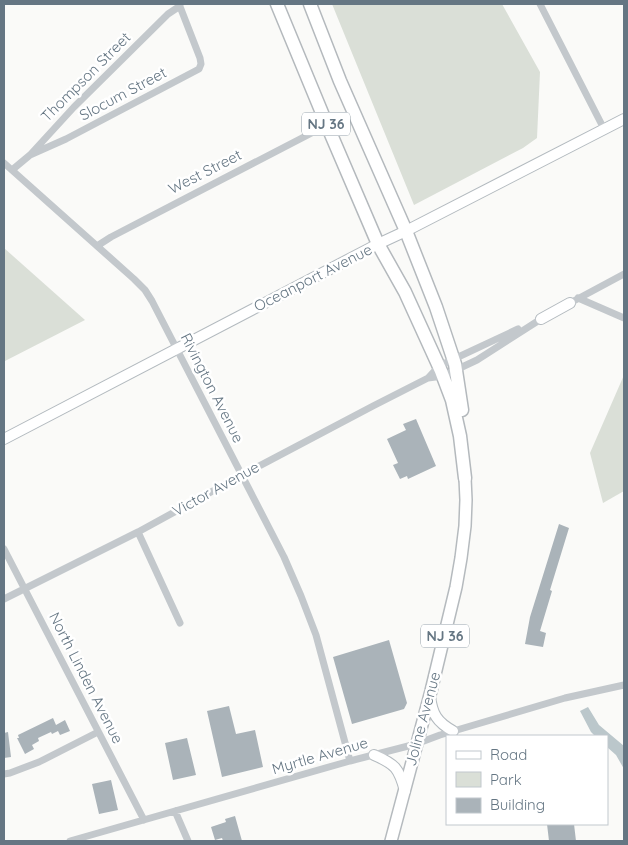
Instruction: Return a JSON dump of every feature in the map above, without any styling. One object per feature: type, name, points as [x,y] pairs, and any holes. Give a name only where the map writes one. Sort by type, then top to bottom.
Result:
[{"type":"highway","name":"NJ 36","points":[[277,4],[326,125],[378,244],[405,292],[441,371],[452,400],[465,478]]},
{"type":"highway","name":"NJ 36","points":[[310,4],[340,81],[406,231],[436,307],[454,365],[464,429],[465,478]]},
{"type":"main road","name":"Joline Avenue","points":[[392,841],[430,694],[462,558],[465,526],[465,478]]},
{"type":"street","points":[[540,4],[604,129]]},
{"type":"street","name":"Slocum Street","points":[[30,156],[196,71],[201,66],[200,58],[180,5]]},
{"type":"street","name":"Thompson Street","points":[[12,170],[30,156],[74,107],[168,14],[180,5]]},
{"type":"street","name":"Oceanport Avenue","points":[[4,439],[378,244],[624,119]]},
{"type":"street","name":"West Street","points":[[96,246],[326,125]]},
{"type":"street","name":"Rivington Avenue","points":[[4,163],[134,278],[152,301],[284,557],[307,609],[319,644],[350,761]]},
{"type":"street","name":"Victor Avenue","points":[[4,599],[138,532],[242,475],[542,319],[624,274]]},
{"type":"street","points":[[574,301],[624,318]]},
{"type":"street","name":"Victor Avenue","points":[[441,371],[454,365],[477,360],[542,319]]},
{"type":"street","points":[[138,532],[180,623]]},
{"type":"street","name":"North Linden Avenue","points":[[4,549],[144,820]]},
{"type":"street","name":"Myrtle Avenue","points":[[70,841],[416,744],[453,731],[578,695],[624,685]]},
{"type":"street","points":[[430,694],[433,713],[436,718],[443,726],[453,731]]},
{"type":"street","points":[[4,774],[39,762],[98,732]]},
{"type":"street","points":[[374,755],[386,760],[395,767],[401,776],[405,791]]},
{"type":"street","points":[[175,811],[188,841]]},
{"type":"green space","points":[[332,4],[502,4],[540,72],[537,138],[523,148],[414,205]]},
{"type":"green space","points":[[4,248],[85,320],[5,361],[4,361]]},
{"type":"green space","points":[[624,375],[624,491],[603,503],[590,453]]},
{"type":"shaded area","points":[[588,707],[599,725],[624,746],[624,769],[616,755],[608,748],[608,735],[594,735],[580,711]]},
{"type":"building","points":[[416,419],[436,466],[408,479],[407,476],[400,479],[393,465],[398,463],[387,439],[406,430],[403,424]]},
{"type":"building","points":[[559,524],[569,528],[540,631],[546,633],[543,647],[525,644],[530,617]]},
{"type":"building","points":[[389,640],[407,703],[404,709],[352,724],[333,657]]},
{"type":"building","points":[[229,706],[236,734],[255,730],[263,767],[222,777],[207,711]]},
{"type":"building","points":[[53,718],[56,725],[65,720],[70,731],[60,735],[58,731],[52,734],[51,732],[38,738],[39,741],[32,745],[34,749],[25,754],[17,738],[19,738],[18,735]]},
{"type":"building","points":[[8,732],[11,757],[4,758],[4,733]]},
{"type":"building","points":[[187,738],[196,775],[173,780],[165,743]]},
{"type":"building","points":[[111,780],[118,810],[99,814],[92,784]]},
{"type":"building","points":[[235,816],[242,841],[223,841],[222,838],[215,840],[211,827],[226,822],[225,819]]},
{"type":"building","points":[[547,825],[574,825],[576,841],[549,841]]}]
